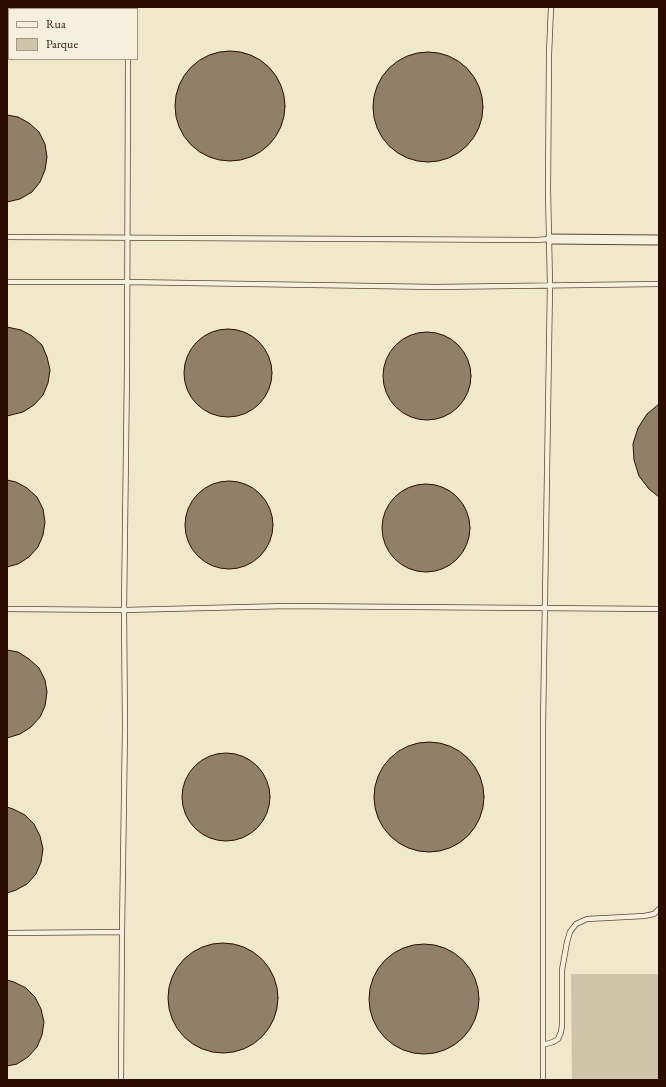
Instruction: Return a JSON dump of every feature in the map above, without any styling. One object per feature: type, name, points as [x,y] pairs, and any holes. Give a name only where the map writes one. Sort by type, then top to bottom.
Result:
[{"type":"street","points":[[550,239],[659,240]]},
{"type":"lane","points":[[543,1080],[543,725],[550,285],[548,182],[551,7]]},
{"type":"lane","points":[[121,1080],[125,728],[124,610],[128,60]]},
{"type":"lane","points":[[7,237],[550,239]]},
{"type":"lane","points":[[7,282],[127,282],[436,287],[659,284]]},
{"type":"lane","points":[[7,608],[124,610],[287,606],[659,609]]},
{"type":"lane","points":[[543,1045],[558,1039],[561,1032],[562,970],[570,932],[576,924],[587,919],[644,916],[654,914],[658,911]]},
{"type":"lane","points":[[7,933],[122,932]]},
{"type":"green space","points":[[571,974],[659,974],[659,1080],[572,1080]]},
{"type":"building","points":[[230,51],[241,52],[251,56],[269,67],[280,85],[284,95],[284,117],[280,127],[269,145],[251,156],[241,160],[230,161],[219,160],[209,156],[191,145],[180,127],[176,117],[175,106],[176,95],[180,85],[191,67],[209,56],[219,52]]},
{"type":"building","points":[[428,52],[449,56],[467,68],[479,86],[483,107],[479,128],[467,146],[449,158],[428,162],[407,158],[389,146],[377,128],[373,107],[377,86],[389,68],[407,56]]},
{"type":"building","points":[[7,115],[18,117],[29,123],[39,132],[45,144],[47,157],[45,170],[40,182],[32,192],[20,199],[7,202]]},
{"type":"building","points":[[7,327],[21,330],[32,336],[42,345],[50,370],[48,383],[43,395],[34,405],[23,412],[7,416]]},
{"type":"building","points":[[228,329],[245,333],[259,342],[268,356],[272,373],[268,390],[259,404],[245,413],[228,417],[211,413],[197,404],[188,390],[184,373],[188,356],[197,342],[211,333]]},
{"type":"building","points":[[427,332],[444,336],[458,345],[467,359],[471,376],[467,393],[458,407],[444,416],[427,420],[410,416],[396,407],[387,393],[383,376],[387,359],[396,345],[410,336]]},
{"type":"building","points":[[659,404],[659,497],[649,489],[639,476],[634,460],[633,444],[638,428],[647,414]]},
{"type":"building","points":[[7,480],[16,482],[27,488],[37,497],[43,509],[45,522],[43,535],[38,547],[29,557],[18,564],[7,567]]},
{"type":"building","points":[[229,481],[246,485],[260,494],[269,508],[273,525],[269,542],[260,556],[246,565],[229,569],[212,565],[198,556],[189,542],[185,525],[189,508],[198,494],[212,485]]},
{"type":"building","points":[[426,484],[443,488],[457,497],[466,511],[470,528],[466,545],[457,559],[443,568],[426,572],[409,568],[395,559],[386,545],[382,528],[386,511],[395,497],[409,488]]},
{"type":"building","points":[[7,650],[18,652],[39,668],[45,680],[47,692],[45,706],[40,717],[31,727],[20,734],[7,738]]},
{"type":"building","points":[[429,742],[440,743],[450,747],[468,758],[479,776],[483,786],[483,808],[479,818],[468,836],[450,847],[440,851],[429,852],[418,851],[408,847],[390,836],[379,818],[375,808],[374,797],[375,786],[379,776],[390,758],[408,747],[418,743]]},
{"type":"building","points":[[226,753],[243,757],[257,766],[266,780],[270,797],[266,814],[257,828],[243,837],[226,841],[209,837],[195,828],[186,814],[182,797],[186,780],[195,766],[209,757]]},
{"type":"building","points":[[7,807],[25,815],[34,824],[40,836],[43,849],[41,862],[36,874],[27,884],[7,893]]},
{"type":"building","points":[[223,943],[244,947],[262,959],[274,977],[278,998],[274,1019],[262,1037],[244,1049],[223,1053],[202,1049],[184,1037],[172,1019],[168,998],[172,977],[184,959],[202,947]]},
{"type":"building","points":[[424,944],[445,948],[463,960],[475,978],[479,999],[475,1020],[463,1038],[445,1050],[424,1054],[403,1050],[385,1038],[373,1020],[369,999],[373,978],[385,960],[403,948]]},
{"type":"building","points":[[7,980],[26,988],[35,997],[41,1009],[44,1022],[42,1035],[37,1047],[28,1057],[17,1064],[7,1066]]}]
